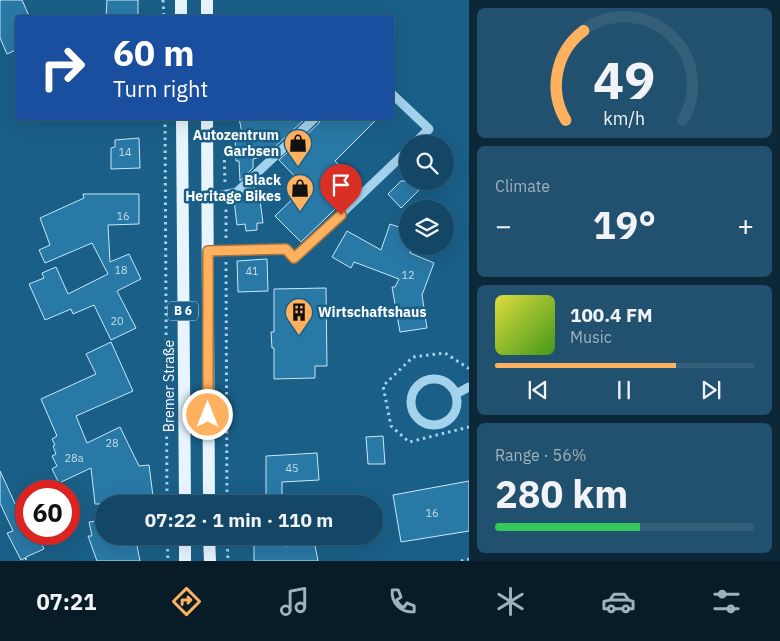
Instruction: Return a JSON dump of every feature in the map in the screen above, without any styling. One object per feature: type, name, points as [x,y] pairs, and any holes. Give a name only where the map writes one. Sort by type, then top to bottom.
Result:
[{"type":"main road","points":[[181,0],[181,15]]},
{"type":"main road","points":[[207,0],[207,15]]},
{"type":"main road","name":"Bremer Straße","points":[[182,120],[185,495]]},
{"type":"main road","name":"B 6","points":[[207,120],[209,495]]},
{"type":"main road","points":[[185,545],[185,561]]},
{"type":"main road","points":[[209,545],[210,561]]},
{"type":"street","points":[[394,96],[429,129],[423,135]]},
{"type":"street","points":[[208,198],[237,192],[313,120]]},
{"type":"street","points":[[208,251],[286,249],[294,258],[399,159]]},
{"type":"street","points":[[440,380],[452,388],[456,394],[457,402],[452,416],[440,425],[424,422],[418,418],[414,411],[412,404],[415,390],[426,381],[440,380]]},
{"type":"street","points":[[456,394],[469,387]]},
{"type":"path","points":[[163,0],[164,15]]},
{"type":"path","points":[[165,120],[167,495]]},
{"type":"path","points":[[224,142],[226,195],[227,495]]},
{"type":"path","points":[[468,368],[445,353],[413,357],[383,386],[391,426],[409,442],[469,427]]},
{"type":"path","points":[[167,545],[168,561]]},
{"type":"path","points":[[228,545],[228,561]]},
{"type":"path","points":[[461,561],[469,559]]},
{"type":"building","points":[[0,0],[22,0],[29,15],[15,15],[15,50],[7,54],[0,38]]},
{"type":"building","points":[[107,0],[138,0],[138,15],[106,15]]},
{"type":"building","points":[[239,120],[304,120],[265,156],[253,159],[253,168],[240,181],[239,161],[236,161],[235,133],[242,133]]},
{"type":"building","points":[[320,120],[376,120],[335,161],[359,186],[301,242],[275,216],[305,187],[279,160]]},
{"type":"building","points":[[139,138],[140,168],[111,169],[111,148],[115,147],[115,140]]},
{"type":"building","points":[[399,183],[399,190],[419,190],[409,200],[399,200],[399,206],[388,194]]},
{"type":"building","points":[[254,184],[255,193],[259,192],[263,223],[257,223],[257,230],[246,231],[245,224],[237,225],[234,200],[242,199],[241,196]]},
{"type":"building","points":[[83,194],[139,194],[139,224],[108,225],[110,262],[129,254],[141,279],[117,291],[136,328],[111,340],[94,305],[73,314],[71,309],[45,320],[29,284],[44,278],[42,273],[56,267],[68,294],[108,274],[92,243],[45,263],[39,250],[50,245],[40,218],[84,198]]},
{"type":"building","points":[[390,224],[399,227],[399,255],[415,255],[434,263],[422,295],[427,328],[400,332],[392,287],[395,287],[399,279],[354,262],[351,268],[332,257],[347,231],[381,250]]},
{"type":"building","points":[[267,259],[268,291],[238,292],[237,261]]},
{"type":"building","name":"Wirtschaftshaus","points":[[326,288],[327,366],[315,366],[315,378],[274,379],[274,348],[272,348],[271,332],[274,332],[274,289]]},
{"type":"building","points":[[111,342],[133,391],[76,416],[87,443],[120,427],[139,466],[149,465],[153,495],[95,495],[95,504],[91,468],[65,480],[58,480],[52,469],[57,466],[52,456],[56,454],[52,439],[57,436],[41,399],[96,374],[86,354]]},
{"type":"building","points":[[383,436],[385,464],[368,464],[366,437]]},
{"type":"building","points":[[317,453],[319,480],[282,482],[282,495],[266,495],[266,456]]},
{"type":"building","points":[[0,471],[15,504],[15,545],[42,545],[44,549],[26,557],[26,560],[25,558],[21,560],[7,533],[13,531],[0,503]]},
{"type":"building","points":[[469,481],[469,531],[401,542],[393,495]]},
{"type":"building","points":[[95,521],[95,545],[137,545],[140,561],[97,561],[88,536],[92,536],[89,522]]},
{"type":"building","points":[[254,545],[315,545],[318,561],[254,561]]},
{"type":"place","name":"Autozentrum Garbsen","points":[[298,167]]},
{"type":"place","name":"Black Heritage Bikes","points":[[300,212]]},
{"type":"place","name":"Wirtschaftshaus","points":[[299,336]]},
{"type":"route","points":[[208,415],[208,251],[286,249],[294,258],[341,215]]}]
